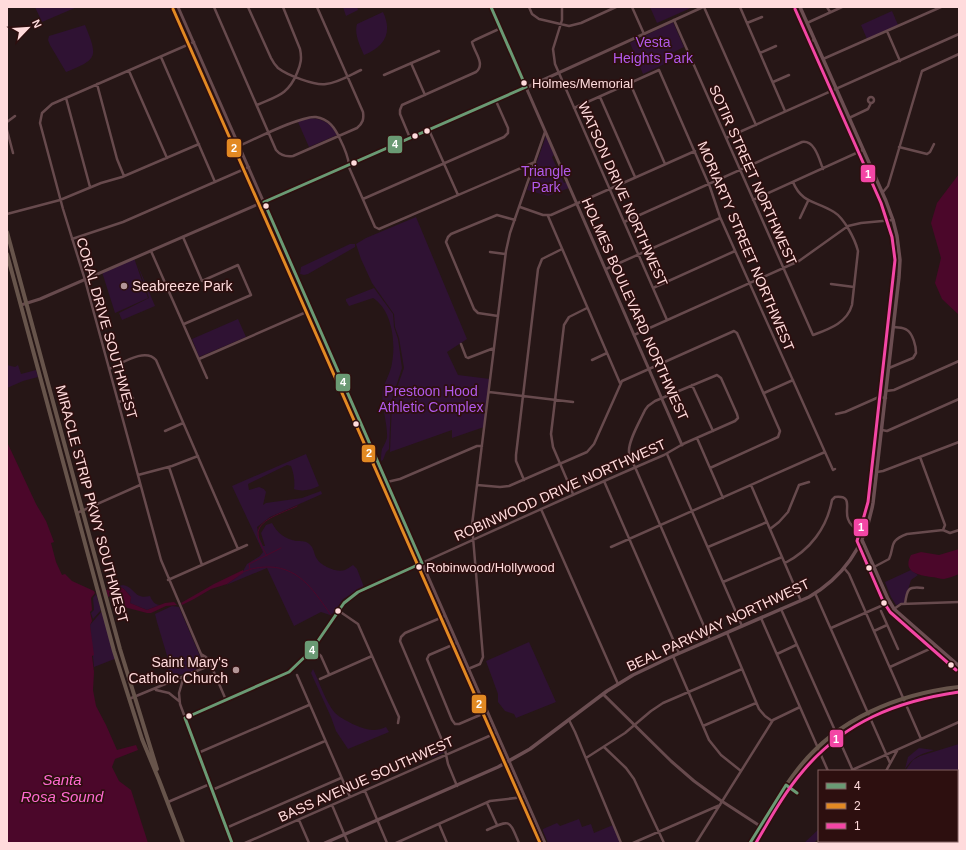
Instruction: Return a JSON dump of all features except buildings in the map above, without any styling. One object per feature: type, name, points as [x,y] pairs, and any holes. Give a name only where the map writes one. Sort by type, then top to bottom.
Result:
[{"type":"highway","name":"MIRACLE STRIP PKWY SOUTHWEST","points":[[7,232],[102,585],[159,780]]},
{"type":"highway","name":"MIRACLE STRIP PKWY SOUTHWEST","points":[[7,254],[114,651],[149,758],[168,802],[183,843]]},
{"type":"highway","points":[[94,577],[98,584],[102,585]]},
{"type":"highway","points":[[114,651],[120,649]]},
{"type":"highway","points":[[750,843],[790,780],[802,764],[818,747],[835,733],[868,712],[903,698],[959,687]]},
{"type":"main road","name":"BEAL PARKWAY NORTHWEST","points":[[325,843],[457,786],[509,761],[535,745],[603,694],[646,668],[815,593],[831,581],[844,568],[862,540],[872,512],[894,327],[900,260],[897,235],[893,220],[800,7]]},
{"type":"main road","points":[[862,540],[894,609],[959,666]]},
{"type":"street","points":[[178,7],[545,843]]},
{"type":"street","points":[[214,7],[278,152],[287,156],[294,156],[358,127],[362,124],[364,118],[363,112],[317,7]]},
{"type":"street","points":[[248,7],[273,62],[281,70],[320,85],[332,83],[361,70]]},
{"type":"street","points":[[257,105],[287,91],[296,76],[302,59],[300,49],[283,7]]},
{"type":"street","name":"HOLMES BOULEVARD NORTHWEST","points":[[491,7],[682,445]]},
{"type":"street","points":[[529,7],[532,14],[538,19],[569,26],[578,24],[616,7]]},
{"type":"street","name":"WATSON DRIVE NORTHWEST","points":[[562,7],[562,20],[553,49],[554,60],[667,320]]},
{"type":"street","points":[[632,7],[644,34]]},
{"type":"street","points":[[21,305],[85,279],[430,130],[704,7],[756,125]]},
{"type":"street","points":[[740,7],[786,112]]},
{"type":"street","points":[[793,7],[809,42],[814,40]]},
{"type":"street","points":[[827,7],[830,12]]},
{"type":"street","points":[[807,23],[842,7]]},
{"type":"street","points":[[823,59],[941,7]]},
{"type":"street","points":[[747,23],[762,17]]},
{"type":"street","name":"SOTIR STREET NORTHWEST","points":[[674,20],[812,334],[814,335],[837,325],[846,318],[852,304],[854,287]]},
{"type":"street","points":[[410,138],[400,114],[400,108],[404,104],[478,71],[481,65],[472,42],[500,28]]},
{"type":"street","points":[[887,31],[900,61]]},
{"type":"street","points":[[726,138],[959,34]]},
{"type":"street","name":"CORAL DRIVE SOUTHWEST","points":[[194,42],[66,98],[47,108],[42,113],[40,120],[60,200],[85,279],[161,560],[168,580],[201,654],[206,657],[211,665],[226,700]]},
{"type":"street","points":[[760,53],[776,46]]},
{"type":"street","points":[[384,75],[439,51]]},
{"type":"street","points":[[882,193],[888,186],[922,71],[959,54]]},
{"type":"street","points":[[161,57],[215,182]]},
{"type":"street","points":[[411,63],[425,95]]},
{"type":"street","points":[[129,70],[167,158]]},
{"type":"street","name":"MORIARTY STREET NORTHWEST","points":[[630,83],[659,70],[709,184],[720,218],[749,284],[833,470],[835,469]]},
{"type":"street","points":[[773,82],[789,75]]},
{"type":"street","points":[[574,108],[630,83],[665,164]]},
{"type":"street","points":[[97,84],[117,159],[124,176]]},
{"type":"street","points":[[600,97],[635,178]]},
{"type":"street","points":[[66,98],[90,187]]},
{"type":"street","points":[[363,199],[507,135],[508,128],[496,101]]},
{"type":"street","points":[[849,118],[868,109],[871,103]]},
{"type":"street","points":[[7,122],[16,116]]},
{"type":"street","points":[[239,146],[302,119],[312,117],[320,118],[329,122],[336,129],[348,156],[349,165],[375,227],[379,229],[535,162]]},
{"type":"street","points":[[7,130],[13,153]]},
{"type":"street","points":[[430,130],[458,196]]},
{"type":"street","points":[[468,669],[480,664],[483,657],[472,525],[505,254],[515,220],[546,132]]},
{"type":"street","points":[[624,222],[805,141],[812,144],[823,169]]},
{"type":"street","points":[[7,214],[60,200],[90,187],[124,176],[199,144]]},
{"type":"street","points":[[899,147],[927,154],[930,152],[934,144]]},
{"type":"street","points":[[753,200],[863,150]]},
{"type":"street","points":[[520,207],[548,216],[695,151]]},
{"type":"street","points":[[72,239],[123,222],[248,167]]},
{"type":"street","points":[[793,182],[799,194],[808,201],[835,212],[840,217],[858,251],[854,287],[831,284]]},
{"type":"street","points":[[800,218],[808,201]]},
{"type":"street","points":[[498,316],[480,314],[476,312],[446,242],[451,234],[495,215],[500,215],[515,220]]},
{"type":"street","points":[[548,216],[620,384]]},
{"type":"street","points":[[606,269],[720,218]]},
{"type":"street","points":[[634,335],[783,269],[804,258],[846,227],[862,223],[893,220]]},
{"type":"street","points":[[182,237],[202,281],[238,265],[251,295],[184,324]]},
{"type":"street","points":[[151,250],[207,378]]},
{"type":"street","points":[[524,480],[518,466],[516,455],[538,269],[542,259],[562,250]]},
{"type":"street","points":[[653,288],[735,251]]},
{"type":"street","points":[[490,252],[505,254]]},
{"type":"street","points":[[573,494],[552,447],[551,437],[564,325],[569,318],[587,308]]},
{"type":"street","points":[[199,359],[311,310]]},
{"type":"street","points":[[889,368],[913,358],[916,351],[914,341],[908,331],[904,328],[894,327]]},
{"type":"street","points":[[477,485],[502,487],[509,486],[587,452],[593,446],[620,384],[628,377],[734,331],[737,334],[780,431],[779,436],[710,468]]},
{"type":"street","points":[[461,344],[466,357],[468,358],[494,348]]},
{"type":"street","points":[[592,360],[607,353]]},
{"type":"street","points":[[109,369],[142,355],[147,354],[154,357],[238,549]]},
{"type":"street","points":[[886,391],[894,390],[959,361]]},
{"type":"street","name":"ROBINWOOD DRIVE NORTHWEST","points":[[185,718],[289,672],[313,649],[344,603],[358,592],[473,541],[573,494],[635,467],[667,454],[682,445],[735,421],[738,418],[737,414],[721,378],[715,375],[652,403],[647,408],[631,442],[629,452],[635,467],[660,526],[710,640]]},
{"type":"street","points":[[764,393],[793,380]]},
{"type":"street","points":[[692,385],[713,431]]},
{"type":"street","points":[[489,392],[573,402]]},
{"type":"street","points":[[836,414],[845,412],[879,397],[886,398]]},
{"type":"street","points":[[118,402],[133,398]]},
{"type":"street","points":[[882,430],[887,431],[959,399]]},
{"type":"street","points":[[165,431],[183,423]]},
{"type":"street","points":[[697,438],[723,498]]},
{"type":"street","points":[[877,472],[958,444]]},
{"type":"street","points":[[387,482],[400,479],[477,446],[482,446]]},
{"type":"street","points":[[611,547],[825,452]]},
{"type":"street","points":[[667,454],[742,626]]},
{"type":"street","points":[[138,475],[169,467],[198,456]]},
{"type":"street","points":[[920,457],[945,525],[943,530]]},
{"type":"street","points":[[169,467],[202,565]]},
{"type":"street","points":[[604,481],[680,654]]},
{"type":"street","points":[[770,528],[779,522],[788,512],[799,485],[809,482]]},
{"type":"street","points":[[77,512],[140,484]]},
{"type":"street","points":[[751,486],[801,600]]},
{"type":"street","points":[[785,563],[802,552],[814,540],[825,524],[832,500],[835,497],[842,497],[846,500],[848,520],[853,527],[864,536]]},
{"type":"street","points":[[541,509],[618,684]]},
{"type":"street","points":[[708,547],[767,522]]},
{"type":"street","points":[[874,567],[889,560],[893,545],[902,536],[907,534],[943,530],[950,533],[959,530]]},
{"type":"street","points":[[168,580],[247,545]]},
{"type":"street","points":[[723,582],[782,557]]},
{"type":"street","points":[[844,568],[849,574],[921,740]]},
{"type":"street","points":[[905,603],[907,595],[912,587],[923,588]]},
{"type":"street","points":[[815,593],[890,763]]},
{"type":"street","points":[[831,628],[890,602]]},
{"type":"street","points":[[894,609],[905,603],[959,602]]},
{"type":"street","points":[[781,609],[852,770]]},
{"type":"street","points":[[339,611],[357,623],[399,717],[398,723]]},
{"type":"street","points":[[882,611],[898,649]]},
{"type":"street","points":[[445,616],[405,633],[400,638],[400,645],[444,745],[448,764],[457,786]]},
{"type":"street","points":[[761,618],[828,770]]},
{"type":"street","points":[[874,631],[888,625]]},
{"type":"street","points":[[727,633],[756,702],[762,713],[772,721]]},
{"type":"street","points":[[457,643],[429,655],[427,659],[452,720],[455,724],[459,724],[487,712]]},
{"type":"street","points":[[777,654],[796,645]]},
{"type":"street","points":[[890,667],[936,646]]},
{"type":"street","points":[[313,649],[321,656],[329,674]]},
{"type":"street","points":[[201,654],[204,662],[202,669]]},
{"type":"street","points":[[320,679],[372,656]]},
{"type":"street","points":[[673,656],[709,740],[729,763],[741,771]]},
{"type":"street","points":[[129,699],[135,698],[211,665]]},
{"type":"street","points":[[586,758],[625,733],[656,707],[742,669]]},
{"type":"street","points":[[297,675],[350,797]]},
{"type":"street","points":[[180,704],[179,693],[184,676]]},
{"type":"street","points":[[154,690],[169,692],[180,704],[232,843]]},
{"type":"street","points":[[603,694],[682,771],[721,804],[760,826]]},
{"type":"street","points":[[702,726],[756,702]]},
{"type":"street","points":[[198,753],[309,705]]},
{"type":"street","points":[[696,843],[772,721],[777,717],[800,707]]},
{"type":"street","points":[[569,720],[621,843]]},
{"type":"street","points":[[854,770],[959,722]]},
{"type":"street","name":"BASS AVENUE SOUTHWEST","points":[[245,843],[496,733]]},
{"type":"street","points":[[212,790],[325,740]]},
{"type":"street","points":[[604,747],[626,768],[634,779],[664,843]]},
{"type":"street","points":[[886,770],[898,750]]},
{"type":"street","points":[[226,828],[341,778]]},
{"type":"street","points":[[168,802],[210,784]]},
{"type":"street","points":[[365,791],[388,843]]},
{"type":"street","points":[[396,843],[487,803],[524,797]]},
{"type":"street","points":[[487,803],[497,825]]},
{"type":"street","points":[[633,843],[721,804]]},
{"type":"street","points":[[332,805],[348,843]]},
{"type":"street","points":[[707,810],[714,814]]},
{"type":"street","points":[[299,820],[309,843]]},
{"type":"street","points":[[487,830],[504,822],[510,824],[519,843]]},
{"type":"street","points":[[439,824],[447,843]]},
{"type":"green space","points":[[35,7],[77,7],[42,22]]},
{"type":"green space","points":[[343,7],[357,7],[358,10],[346,16]]},
{"type":"green space","points":[[650,7],[693,7],[657,23]]},
{"type":"green space","points":[[892,11],[898,25],[867,39],[861,25]]},
{"type":"green space","points":[[383,12],[387,26],[385,38],[377,48],[364,55],[357,36],[357,24]]},
{"type":"green space","name":"Vesta Heights Park","points":[[673,22],[684,47],[670,54],[673,60],[643,74],[630,43]]},
{"type":"green space","points":[[85,25],[92,44],[92,56],[90,60],[84,64],[66,72],[50,45],[48,40],[49,36]]},
{"type":"green space","points":[[307,118],[321,120],[329,124],[337,135],[309,147],[298,122]]},
{"type":"green space","name":"Triangle Park","points":[[546,136],[554,155],[552,157],[564,183],[566,182],[569,188],[548,196],[527,190]]},
{"type":"green space","name":"Prestoon Hood Athletic Complex","points":[[416,217],[467,339],[447,352],[458,375],[490,379],[484,427],[452,438],[452,430],[390,452],[392,402],[404,368],[399,338],[395,327],[394,314],[372,283],[356,244],[366,238]]},
{"type":"green space","points":[[350,244],[355,244],[355,247],[308,274],[300,274],[301,267]]},
{"type":"green space","name":"Seabreeze Park","points":[[134,258],[148,298],[115,313],[102,272]]},
{"type":"green space","points":[[138,266],[155,306],[122,320],[119,313],[149,298]]},
{"type":"green space","points":[[374,288],[393,314],[402,368],[391,402],[389,449],[381,461],[382,449],[387,438],[382,395],[391,366],[393,355],[393,336],[385,310],[373,298],[349,306],[346,301],[346,299]]},
{"type":"green space","points":[[238,319],[246,337],[199,357],[192,339]]},
{"type":"green space","points":[[7,365],[15,367],[18,365],[21,374],[36,370],[38,377],[23,381],[7,388]]},
{"type":"green space","points":[[306,454],[319,486],[306,490],[294,489],[293,472],[291,466],[287,465],[248,484],[249,490],[259,487],[264,489],[266,492],[263,505],[266,503],[302,498],[321,491],[322,494],[270,517],[257,527],[259,537],[263,546],[265,546],[261,533],[266,525],[272,523],[276,530],[285,537],[308,543],[312,547],[319,562],[326,566],[334,570],[342,571],[353,565],[357,569],[364,587],[343,599],[335,612],[330,615],[321,612],[294,626],[267,568],[226,585],[242,573],[247,564],[260,556],[263,552],[232,486]]},
{"type":"green space","points":[[911,570],[918,575],[911,580],[904,603],[896,605],[885,582]]},
{"type":"green space","points":[[123,585],[130,588],[138,595],[145,597],[150,596],[154,602],[160,605],[147,610],[130,603],[131,597],[119,586]]},
{"type":"green space","points":[[95,590],[101,610],[93,619],[91,613],[94,610],[93,598],[96,594]]},
{"type":"green space","points":[[172,606],[179,607],[203,663],[200,667],[192,671],[179,675],[168,669],[168,659],[155,614]]},
{"type":"green space","points":[[103,610],[117,658],[94,667],[90,625]]},
{"type":"green space","points":[[529,642],[556,702],[516,718],[514,714],[505,711],[498,702],[498,694],[486,661]]},
{"type":"green space","points":[[313,669],[328,703],[336,714],[365,729],[376,730],[386,727],[389,732],[348,749],[336,731],[311,673]]},
{"type":"green space","points":[[441,739],[445,752],[432,758],[427,745]]},
{"type":"green space","points":[[959,744],[959,783],[958,784],[958,770],[906,770],[913,760],[920,756]]},
{"type":"green space","points":[[919,748],[934,750],[917,756],[905,769],[908,757]]},
{"type":"green space","points":[[579,819],[582,827],[591,824],[594,833],[613,825],[620,843],[548,843],[543,829],[557,823],[560,826]]},
{"type":"green space","points":[[818,830],[818,839],[814,843],[804,843]]},
{"type":"water","points":[[959,174],[959,315],[942,299],[935,283],[941,258],[931,223],[937,203]]},
{"type":"water","name":"Santa Rosa Sound","points":[[7,442],[36,504],[46,521],[54,542],[51,543],[56,562],[62,575],[65,574],[72,581],[94,591],[95,593],[91,598],[92,610],[90,612],[92,621],[90,625],[94,655],[92,656],[94,672],[93,690],[96,706],[117,750],[136,745],[138,750],[115,759],[112,767],[119,781],[131,790],[148,843],[7,843]]},
{"type":"water","points":[[959,549],[959,574],[950,578],[942,579],[917,574],[910,569],[908,565],[911,555],[921,552],[939,555]]},
{"type":"water","points":[[243,570],[243,573],[227,584],[211,589],[182,605],[181,603],[214,584]]},
{"type":"water","points":[[119,586],[131,597],[130,603],[147,610],[165,603],[174,602],[177,605],[166,606],[151,613],[124,607],[120,605],[113,594],[108,597],[106,590]]},
{"type":"waterway","points":[[267,556],[258,535],[261,525],[270,518],[297,506]]},
{"type":"waterway","points":[[250,569],[249,564],[281,548]]},
{"type":"waterway","points":[[243,572],[256,568],[270,567],[281,568],[290,572],[299,577],[313,590],[331,615]]},
{"type":"transit line","name":"4","points":[[491,7],[526,87]]},
{"type":"transit line","name":"2","points":[[173,9],[540,843]]},
{"type":"transit line","name":"1","points":[[795,9],[881,203],[892,237],[895,260],[868,502],[857,541],[883,601],[890,612],[956,670]]},
{"type":"transit line","name":"4","points":[[264,202],[526,87]]},
{"type":"transit line","name":"4","points":[[264,202],[422,563]]},
{"type":"transit line","name":"4","points":[[185,718],[289,672],[311,651],[344,603],[358,592],[422,563]]},
{"type":"transit line","name":"1","points":[[756,843],[796,779],[819,754],[836,739],[873,716],[893,708],[914,701],[959,692]]},
{"type":"transit line","name":"4","points":[[185,718],[232,843]]},
{"type":"transit line","name":"4","points":[[750,843],[786,785],[797,793]]},
{"type":"place","name":"Holmes/Memorial","points":[[524,83]]},
{"type":"place","name":"Seabreeze Park","points":[[124,286]]},
{"type":"place","name":"Robinwood/Hollywood","points":[[419,567]]},
{"type":"place","name":"Saint Mary's Catholic Church","points":[[236,670]]}]
